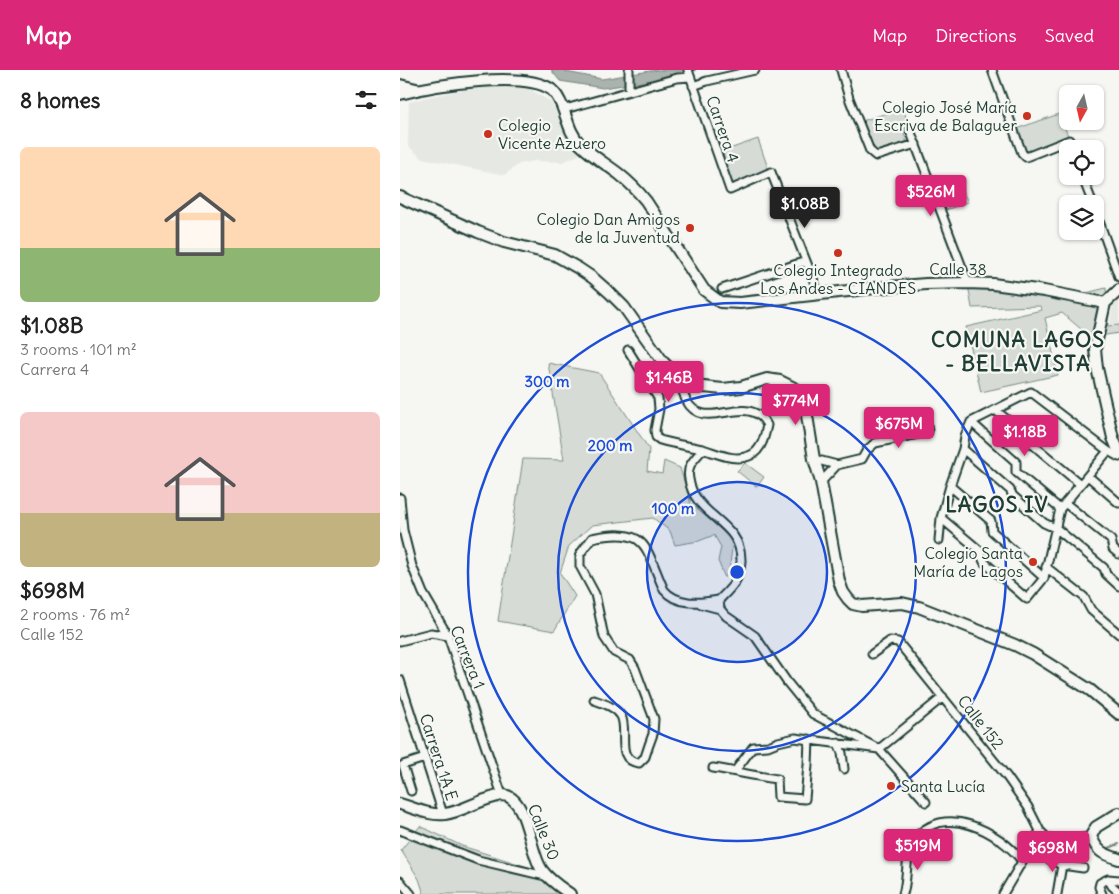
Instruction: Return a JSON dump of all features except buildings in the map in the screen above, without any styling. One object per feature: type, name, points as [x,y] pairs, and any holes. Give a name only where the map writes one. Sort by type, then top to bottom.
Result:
[{"type":"street","points":[[693,86],[707,80],[754,70]]},
{"type":"street","points":[[841,70],[863,137],[870,151],[876,156],[916,144]]},
{"type":"street","points":[[992,70],[1022,153],[1026,157],[1059,144]]},
{"type":"street","points":[[629,72],[629,88]]},
{"type":"street","points":[[400,94],[451,82],[488,78],[527,78],[542,83],[552,90],[565,109],[629,88],[677,78],[689,73]]},
{"type":"street","name":"Carrera 4","points":[[689,73],[730,190],[771,172],[806,261]]},
{"type":"street","points":[[400,85],[417,90]]},
{"type":"street","name":"Calle 38","points":[[565,109],[579,144],[636,189],[646,201],[704,290],[720,302],[731,303],[926,284],[968,283],[993,284],[1105,303]]},
{"type":"street","points":[[910,130],[968,283]]},
{"type":"street","points":[[400,197],[504,242],[555,256],[585,273],[606,289],[624,307],[663,362],[679,378],[694,386],[723,389],[742,387],[767,380],[780,381],[796,389],[804,403],[839,581],[848,599],[853,604],[862,606],[902,603],[919,607],[1015,645],[1090,690],[1119,714]]},
{"type":"street","points":[[1104,235],[1119,277]]},
{"type":"street","points":[[722,289],[806,261],[819,294]]},
{"type":"street","points":[[1114,451],[1113,438],[1097,368],[1095,348],[1105,303],[1119,290]]},
{"type":"street","points":[[628,350],[658,398],[659,409],[655,430],[656,437],[660,440],[736,457],[751,455],[759,448],[767,425],[760,416],[750,410],[737,409],[722,414],[710,415],[702,413],[686,401],[679,378]]},
{"type":"street","points":[[939,540],[941,518],[963,450],[964,436],[971,422],[1032,392],[1114,451],[1119,457]]},
{"type":"street","points":[[995,410],[1080,484]]},
{"type":"street","points":[[814,459],[837,465],[862,459],[867,450],[876,443],[928,432],[926,415]]},
{"type":"street","points":[[971,422],[1016,462],[1016,472],[1111,540],[1113,549],[1119,554]]},
{"type":"street","points":[[698,604],[719,600],[733,586],[740,572],[741,553],[738,542],[728,528],[700,505],[692,492],[688,472],[690,465],[703,449]]},
{"type":"street","points":[[963,450],[1010,490],[1013,496],[1044,523],[1057,529],[1104,568],[1106,574],[1119,586]]},
{"type":"street","points":[[941,518],[979,550],[984,562],[1027,599],[1044,578],[1063,506],[1080,484],[1114,451]]},
{"type":"street","points":[[820,482],[837,465]]},
{"type":"street","points":[[1088,476],[1119,503]]},
{"type":"street","points":[[950,486],[991,521],[992,530],[1044,578]]},
{"type":"street","name":"Carrera 1","points":[[400,500],[403,530],[412,566],[423,593],[448,636],[502,795]]},
{"type":"street","points":[[594,700],[613,708],[620,714],[624,723],[623,748],[630,760],[639,763],[645,757],[653,734],[654,719],[635,668],[630,660],[614,652],[608,646],[604,637],[595,594],[580,566],[580,554],[592,538],[628,535],[636,538],[644,544],[664,590],[668,594],[673,598],[720,609]]},
{"type":"street","points":[[1046,567],[1084,598],[1091,610],[1119,634]]},
{"type":"street","points":[[719,600],[720,609],[726,616],[755,636],[787,682],[813,714],[879,749],[926,802]]},
{"type":"street","points":[[400,641],[431,633],[448,636]]},
{"type":"street","name":"Calle 152","points":[[872,654],[890,641],[898,642],[1019,792],[1040,832]]},
{"type":"street","name":"Carrera 1A E","points":[[400,680],[443,814]]},
{"type":"street","points":[[735,770],[755,746],[768,746],[794,738],[879,749],[944,697]]},
{"type":"street","points":[[712,768],[735,770],[741,774],[777,779],[778,797],[804,799],[809,739]]},
{"type":"street","points":[[838,743],[842,752],[844,770]]},
{"type":"street","points":[[411,791],[403,764],[425,758]]},
{"type":"street","points":[[400,804],[427,812],[443,814],[502,795]]},
{"type":"street","name":"Calle 30","points":[[502,795],[512,798],[520,810],[540,868],[551,880],[570,894]]},
{"type":"street","points":[[1030,850],[1058,842],[1070,842],[1074,837],[1092,833],[1102,822],[1119,812]]},
{"type":"street","points":[[903,894],[912,842],[928,828],[942,823],[958,821],[993,835],[1013,849],[1022,861]]},
{"type":"street","points":[[400,830],[478,860],[551,880],[562,894]]},
{"type":"street","points":[[1002,894],[1040,832],[1047,838],[1058,842]]},
{"type":"street","points":[[1092,833],[1100,852],[1119,859]]},
{"type":"street","points":[[1030,850],[1062,865],[1084,868]]},
{"type":"street","points":[[1057,894],[1062,865]]},
{"type":"street","points":[[1102,894],[1099,887],[1100,883],[1108,879],[1119,880]]},
{"type":"street","points":[[1108,879],[1119,892]]},
{"type":"street","points":[[400,881],[411,894]]},
{"type":"shaded area","points":[[551,70],[564,70],[602,79],[656,70],[696,70],[662,79],[603,88],[560,81]]},
{"type":"shaded area","name":"Colegio Vicente Azuero","points":[[493,84],[513,84],[531,90],[551,102],[579,155],[562,162],[534,161],[519,164],[504,175],[422,158],[408,146],[409,102]]},
{"type":"shaded area","points":[[903,108],[909,126],[903,131],[908,145],[875,153],[862,121]]},
{"type":"shaded area","points":[[1059,114],[1059,130],[1066,130],[1069,138],[1059,140],[1059,142],[1026,154],[1016,129]]},
{"type":"shaded area","points":[[758,139],[769,171],[731,187],[718,153]]},
{"type":"shaded area","points":[[962,190],[968,202],[946,210],[942,198]]},
{"type":"shaded area","points":[[967,279],[1082,294],[1106,288],[1108,326],[1119,325],[1119,333],[1106,335],[1094,340],[1062,313],[1045,318],[1058,375],[981,392],[966,327],[1042,310],[1040,306],[972,308]]},
{"type":"shaded area","points":[[1119,300],[1119,324],[1110,325],[1113,303]]},
{"type":"shaded area","points":[[548,363],[599,373],[649,449],[647,471],[662,474],[664,461],[680,468],[691,504],[733,540],[729,572],[725,578],[718,561],[721,547],[714,535],[699,541],[675,545],[670,531],[653,518],[592,525],[569,546],[560,573],[575,596],[554,631],[498,621],[523,459],[564,460]]},
{"type":"shaded area","points":[[745,463],[764,477],[757,487],[737,471]]},
{"type":"shaded area","points":[[420,826],[462,846],[531,868],[569,894],[424,894],[419,879],[401,850]]},
{"type":"waterway","points":[[1104,850],[1119,844]]},
{"type":"place","name":"Colegio José María Escriva de Balaguer","points":[[1027,116]]},
{"type":"place","name":"Colegio Vicente Azuero","points":[[488,134]]},
{"type":"place","name":"Colegio Dan Amigos de la Juventud","points":[[690,228]]},
{"type":"place","name":"Colegio Integrado Los Andes - CIANDES","points":[[838,253]]},
{"type":"place","name":"Colegio Santa María de Lagos","points":[[1033,562]]},
{"type":"place","name":"Santa Lucía","points":[[891,786]]},
{"type":"district","name":"COMUNA LAGOS - BELLAVISTA","points":[[1018,351]]},
{"type":"district","name":"LAGOS IV","points":[[997,504]]}]
